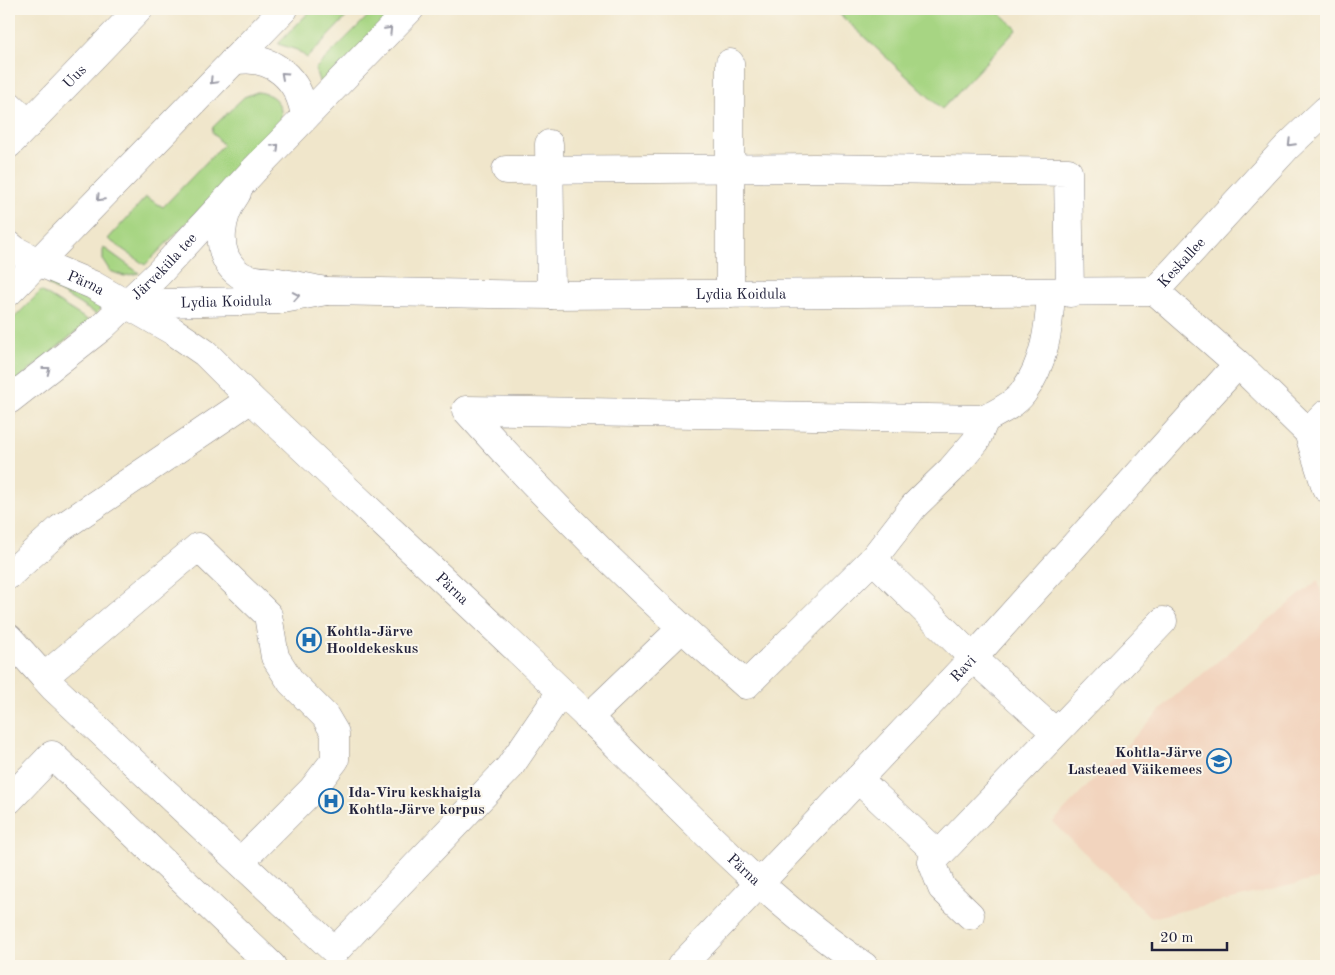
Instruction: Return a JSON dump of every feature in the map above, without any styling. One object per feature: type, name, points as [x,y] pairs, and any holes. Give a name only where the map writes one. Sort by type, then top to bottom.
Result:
[{"type":"street","name":"Uus","points":[[9,144],[139,9]]},
{"type":"street","points":[[9,292],[20,252],[233,61],[284,9]]},
{"type":"street","name":"Järveküla tee","points":[[9,400],[102,327],[158,274],[254,169],[410,9]]},
{"type":"street","points":[[233,61],[247,58],[259,59],[287,76],[298,91],[305,117]]},
{"type":"street","points":[[730,63],[730,294]]},
{"type":"street","points":[[9,105],[29,124]]},
{"type":"street","name":"Keskallee","points":[[1317,423],[1238,364],[1155,291],[1287,147],[1326,110]]},
{"type":"street","points":[[549,157],[551,295]]},
{"type":"street","points":[[506,170],[549,157],[730,168],[1068,172],[1060,293],[1039,361],[1022,394],[1004,409],[985,419],[466,410],[536,487],[681,629],[746,685],[873,559],[914,506],[952,470],[976,441],[985,419]]},
{"type":"street","name":"Lydia Koidula","points":[[254,169],[230,203],[223,220],[223,243],[231,265],[240,275],[253,280],[282,282],[326,292]]},
{"type":"street","name":"Pärna","points":[[20,252],[93,285],[150,317],[205,352],[251,399],[562,692],[758,883],[815,931],[864,966]]},
{"type":"street","name":"Lydia Koidula","points":[[126,304],[278,300],[326,292],[551,295],[1155,291]]},
{"type":"street","name":"Ravi","points":[[681,966],[973,658],[1238,364]]},
{"type":"street","points":[[9,575],[62,528],[251,399]]},
{"type":"street","points":[[1317,423],[1326,488]]},
{"type":"street","points":[[44,676],[198,547],[268,615],[274,656],[291,682],[325,716],[336,733],[335,760],[312,790],[240,862]]},
{"type":"street","points":[[873,559],[973,658],[1055,732]]},
{"type":"street","points":[[970,915],[942,888],[932,862],[1163,621]]},
{"type":"street","points":[[588,718],[681,629]]},
{"type":"street","points":[[9,638],[44,676],[240,862],[328,959],[509,768],[562,692]]},
{"type":"street","points":[[9,800],[52,755],[272,966]]},
{"type":"street","points":[[858,779],[938,854]]},
{"type":"shaded area","name":"Kohtla-Järve Lasteaed Väikemees","points":[[1318,580],[1326,615],[1326,877],[1151,918],[1053,822],[1169,701]]},
{"type":"green space","points":[[312,9],[351,9],[352,11],[307,58],[297,50],[278,44]]},
{"type":"green space","points":[[375,9],[398,9],[321,87],[315,69]]},
{"type":"green space","points":[[834,9],[995,9],[1017,29],[942,109]]},
{"type":"green space","points":[[257,92],[270,96],[278,103],[281,114],[280,128],[145,265],[108,239],[146,197],[163,207],[223,145],[212,132],[213,127],[244,97]]},
{"type":"green space","points":[[103,247],[139,273],[124,276],[110,271],[103,260]]},
{"type":"green space","points":[[50,281],[102,308],[96,314],[48,285]]},
{"type":"green space","points":[[41,291],[89,321],[9,387],[9,323]]},
{"type":"place","name":"Kohtla-Järve Hooldekeskus","points":[[309,640]]},
{"type":"place","name":"Kohtla-Järve Lasteaed Väikemees","points":[[1219,761]]},
{"type":"place","name":"Ida-Viru keskhaigla Kohtla-Järve korpus","points":[[331,801]]}]
